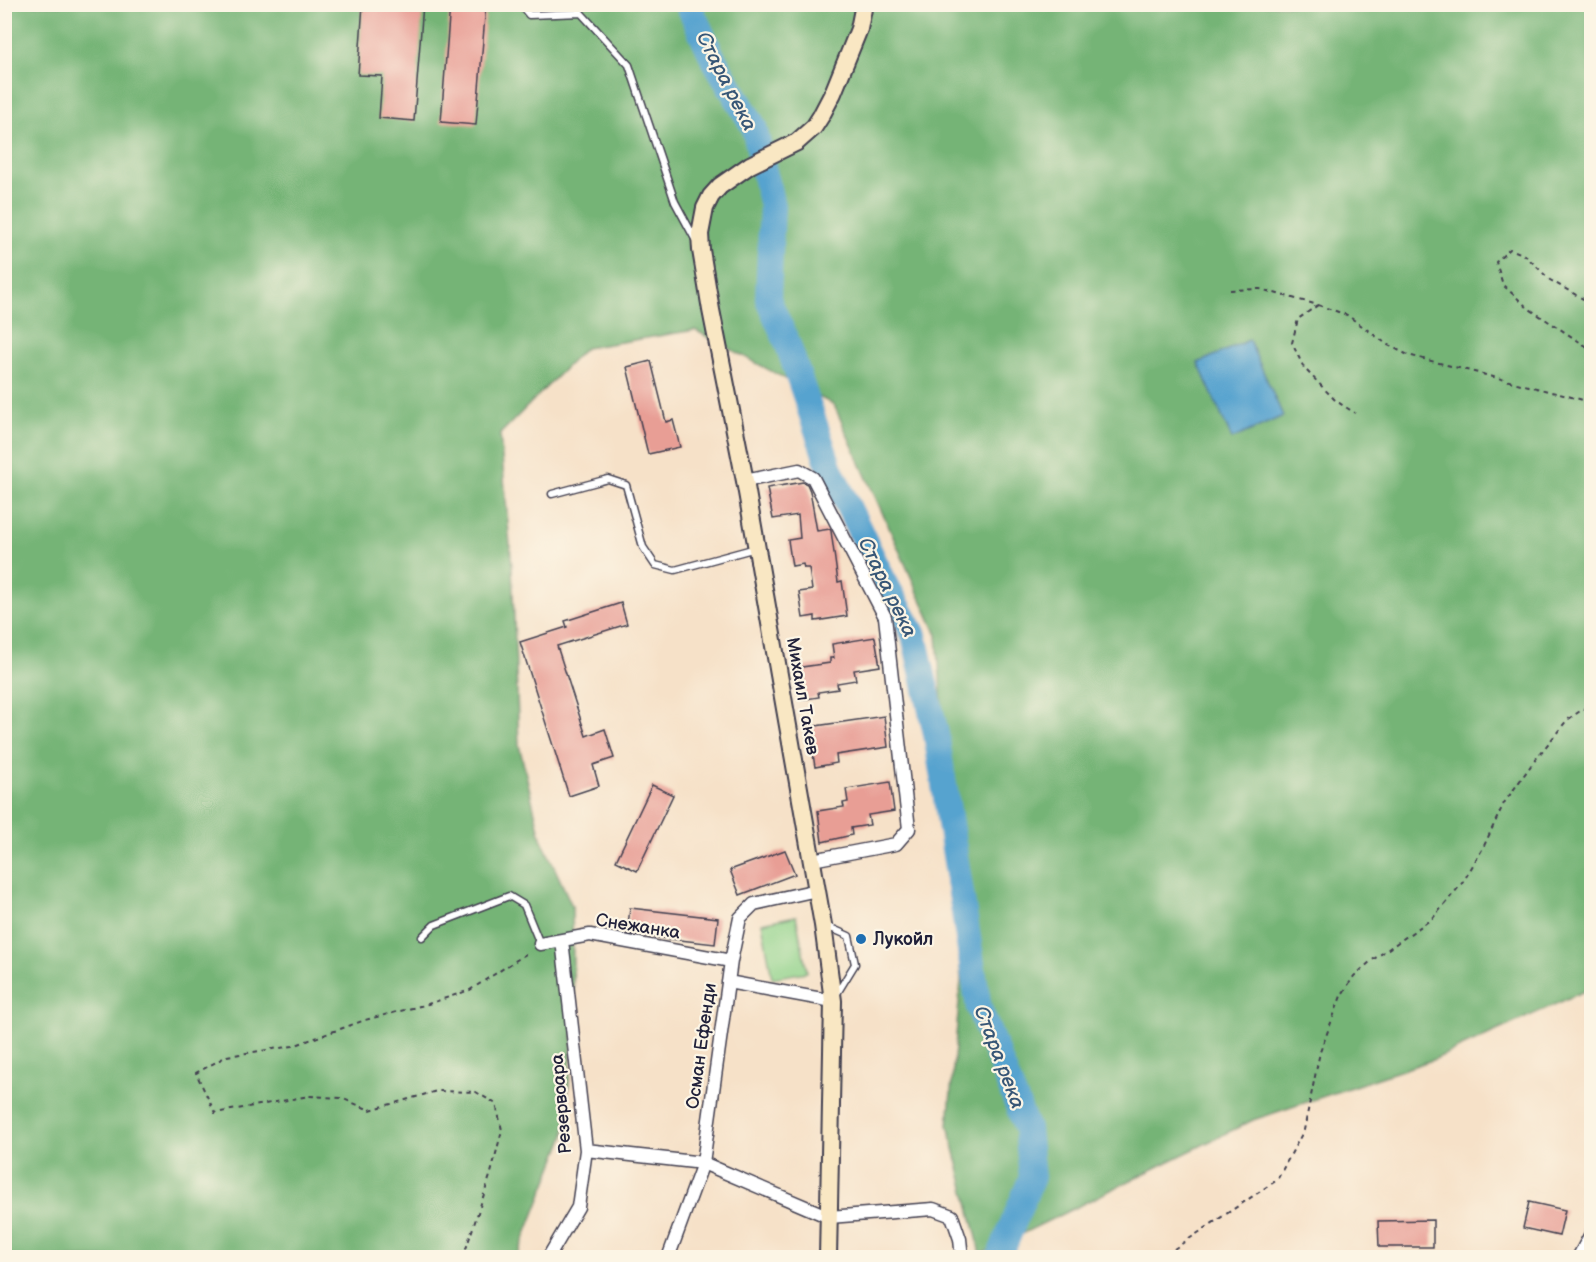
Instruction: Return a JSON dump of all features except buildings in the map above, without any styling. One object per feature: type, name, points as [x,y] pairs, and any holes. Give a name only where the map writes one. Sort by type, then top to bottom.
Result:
[{"type":"main road","name":"Михаил Такев","points":[[828,1257],[833,1000],[823,925],[757,547],[701,250],[702,221],[711,196],[728,179],[750,165],[797,142],[814,127],[828,104],[859,29],[864,4]]},
{"type":"street","points":[[745,481],[799,470],[813,478],[885,617],[909,829],[896,844],[812,860]]},
{"type":"street","name":"Осман Ефенди","points":[[668,1257],[703,1163],[731,961],[740,918],[754,903],[817,890]]},
{"type":"street","name":"Снежанка","points":[[542,943],[590,934],[731,961]]},
{"type":"street","name":"Резервоара","points":[[548,1257],[578,1207],[586,1150],[562,940]]},
{"type":"street","points":[[728,982],[833,1000]]},
{"type":"street","points":[[586,1150],[703,1163],[829,1217],[933,1209],[952,1215],[960,1239],[962,1257]]},
{"type":"street","points":[[1578,1257],[1592,1232]]},
{"type":"lane","points":[[520,4],[529,15],[581,14]]},
{"type":"lane","points":[[576,4],[581,14],[629,66],[675,202],[701,250]]},
{"type":"lane","points":[[552,494],[608,479],[626,485],[643,548],[654,565],[675,570],[757,547]]},
{"type":"lane","points":[[422,937],[434,925],[509,896],[524,905],[542,943]]},
{"type":"lane","points":[[823,925],[849,936],[855,964],[833,1000]]},
{"type":"path","points":[[1592,304],[1550,280],[1525,255],[1510,249],[1497,262],[1503,285],[1528,308],[1592,350]]},
{"type":"path","points":[[1230,290],[1260,289],[1347,315],[1388,345],[1408,355],[1583,400],[1592,397]]},
{"type":"path","points":[[1318,305],[1298,319],[1292,343],[1304,368],[1336,401],[1355,413]]},
{"type":"path","points":[[1174,1249],[1277,1180],[1304,1130],[1320,1052],[1341,996],[1354,975],[1433,918],[1463,882],[1483,848],[1504,803],[1532,764],[1567,720],[1592,703]]},
{"type":"path","points":[[463,1257],[491,1173],[502,1130],[496,1104],[476,1092],[437,1091],[370,1110],[341,1098],[309,1096],[214,1113],[196,1073],[227,1056],[293,1046],[365,1020],[428,1004],[470,990],[542,943]]},
{"type":"green space","points":[[5,5],[1591,5],[1591,988],[1435,1059],[1253,1120],[981,1254],[948,1125],[961,980],[937,635],[834,405],[695,330],[585,348],[500,434],[512,567],[519,745],[541,838],[572,906],[574,1016],[565,1135],[517,1257],[5,1258]]},
{"type":"green space","points":[[796,916],[807,972],[772,978],[762,923]]},
{"type":"water","points":[[1249,340],[1283,416],[1232,439],[1198,363]]},
{"type":"waterway","name":"Стара река","points":[[688,4],[713,58],[754,127],[772,206],[768,299],[787,342],[830,469],[882,577],[914,635],[936,734],[979,1008],[1027,1129],[1032,1177],[999,1258]]},
{"type":"place","name":"Лукойл","points":[[861,939]]}]
